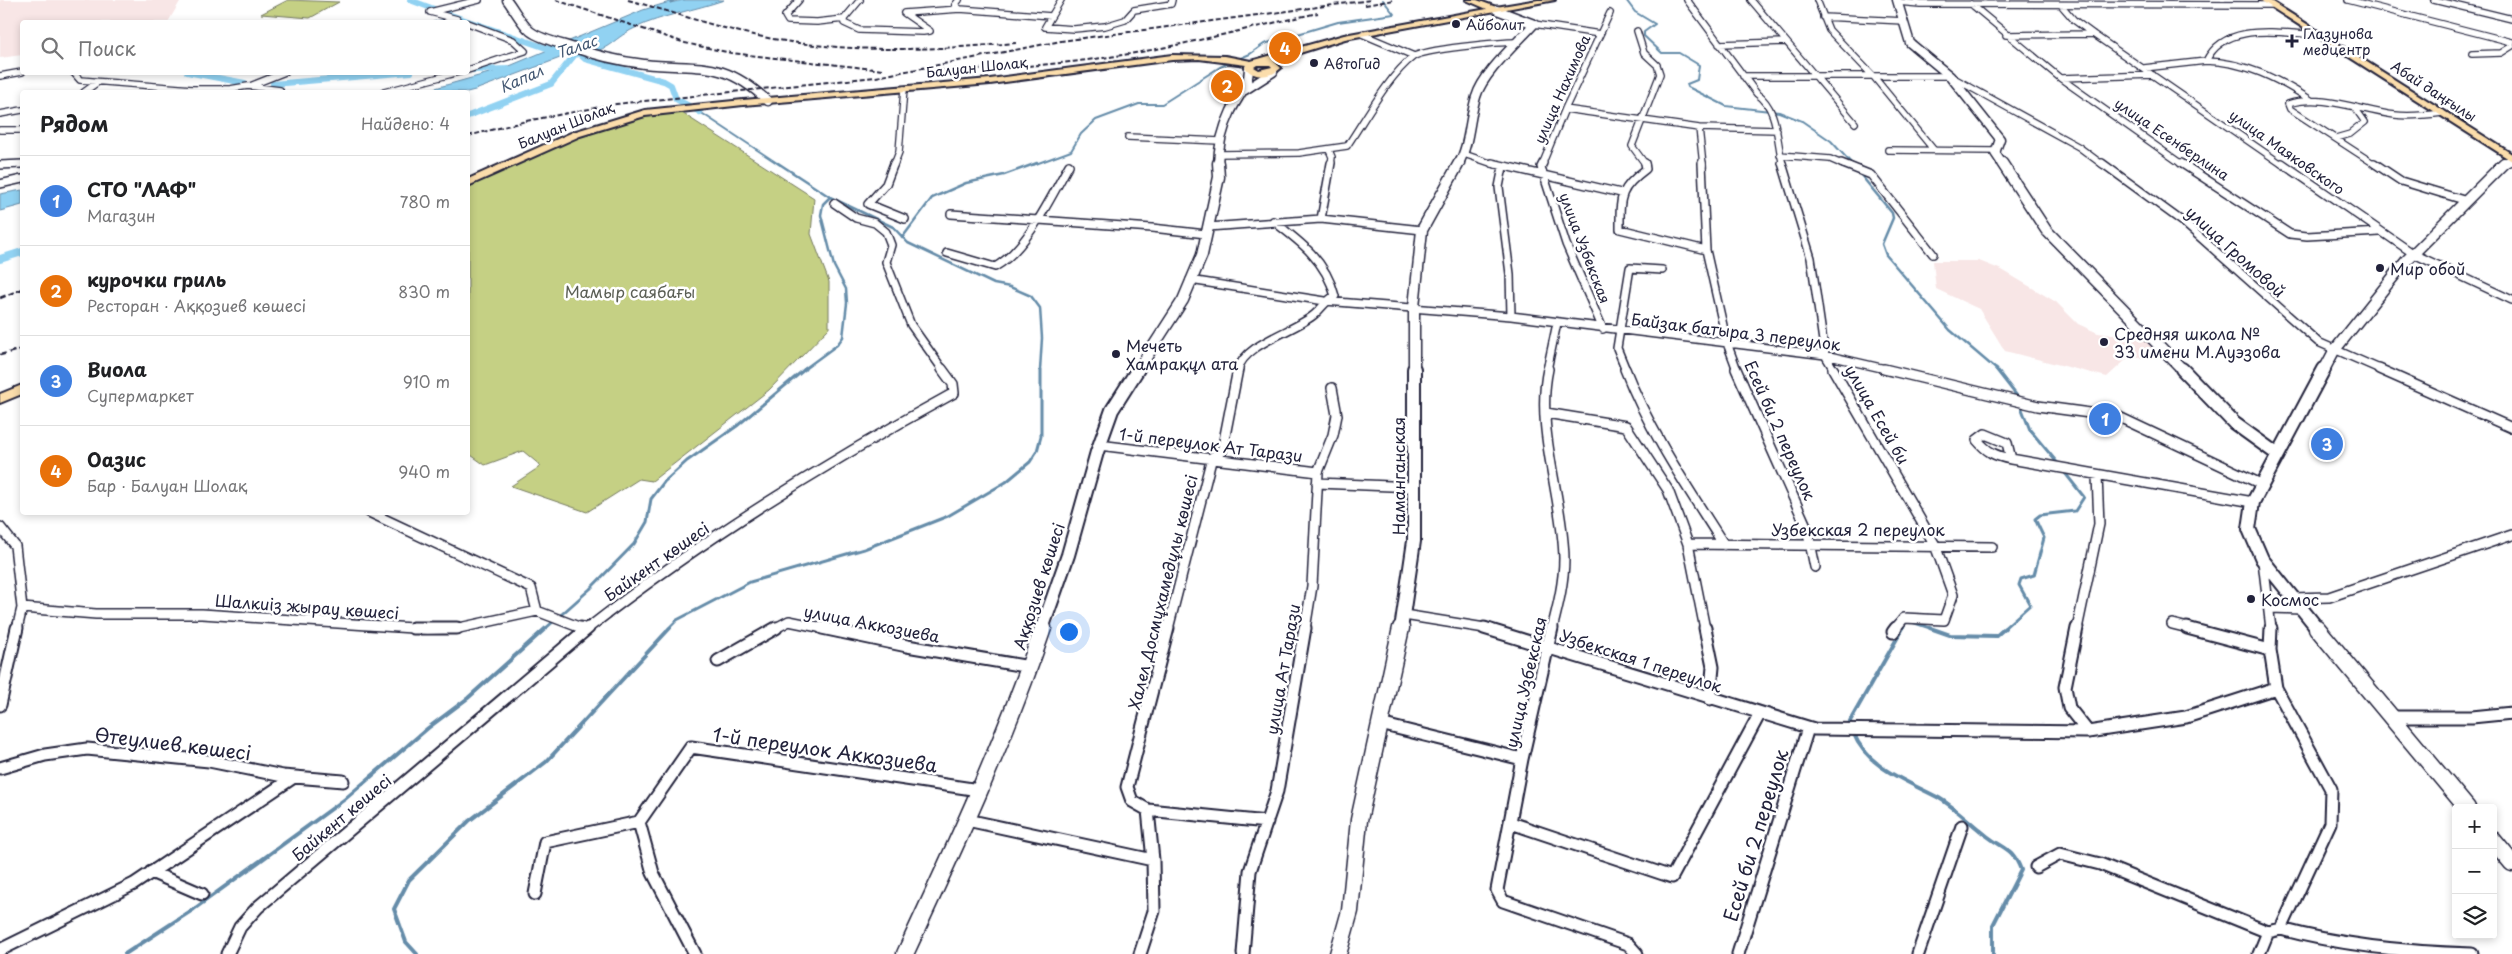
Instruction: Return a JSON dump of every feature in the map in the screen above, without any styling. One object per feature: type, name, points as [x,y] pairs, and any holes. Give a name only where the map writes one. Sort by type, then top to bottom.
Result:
[{"type":"main road","points":[[507,0],[530,31],[552,41],[594,54],[645,64],[722,70],[747,80],[768,101]]},
{"type":"main road","points":[[1469,0],[1534,24]]},
{"type":"main road","points":[[1462,16],[1472,11],[1472,5],[1469,0]]},
{"type":"main road","points":[[1481,0],[1497,10]]},
{"type":"main road","name":"Балуан Шолақ","points":[[470,182],[622,118],[680,108],[1040,76],[1162,57],[1214,56],[1254,64],[1362,34],[1552,0]]},
{"type":"main road","points":[[1898,1],[1910,42],[1950,76],[2000,138],[1995,153],[2046,230],[2234,423],[2277,454]]},
{"type":"main road","name":"Абай даңғылы","points":[[2268,2],[2512,159]]},
{"type":"main road","name":"Наманганская","points":[[1338,954],[1350,911],[1359,820],[1404,615],[1414,541],[1414,307],[1422,230],[1464,154],[1476,95],[1486,78],[1534,24]]},
{"type":"main road","name":"Балуан Шолақ","points":[[1275,70],[1311,47]]},
{"type":"main road","points":[[1254,64],[1273,63],[1275,70]]},
{"type":"main road","name":"Аққозиев көшесі","points":[[905,954],[967,820],[1030,667],[1068,556],[1112,410],[1183,300],[1202,255],[1219,177],[1219,147],[1231,111],[1245,90],[1254,64]]},
{"type":"main road","name":"Аққозиев көшесі","points":[[1245,90],[1275,70]]},
{"type":"main road","points":[[2464,804],[2292,598],[2262,559],[2249,529],[2253,502],[2261,484],[2334,351],[2414,254],[2502,164],[2512,159]]},
{"type":"main road","points":[[0,399],[20,390]]},
{"type":"main road","points":[[2497,845],[2512,863]]},
{"type":"street","points":[[457,19],[430,12],[479,0]]},
{"type":"street","points":[[799,0],[785,16],[788,20],[817,22],[844,19],[860,0]]},
{"type":"street","points":[[959,0],[955,5],[960,9]]},
{"type":"street","points":[[1044,27],[1061,0]]},
{"type":"street","points":[[1044,27],[1081,28],[1125,21],[1134,10],[1171,4],[1172,0]]},
{"type":"street","name":"улица Есей би","points":[[1687,0],[1757,94],[1766,100],[1777,130],[1780,155],[1811,258],[1825,354],[1934,545],[1953,595],[1944,620],[1904,618],[1893,632]]},
{"type":"street","points":[[1750,0],[1855,123]]},
{"type":"street","points":[[1816,0],[1829,30],[1874,77],[1933,149]]},
{"type":"street","points":[[2349,0],[2359,0]]},
{"type":"street","points":[[2349,0],[2512,42]]},
{"type":"street","points":[[2434,0],[2512,19]]},
{"type":"street","points":[[1898,1],[2061,5],[2268,2]]},
{"type":"street","name":"улица Есенберлина","points":[[1971,4],[2060,78],[2178,161],[2290,234],[2306,236],[2380,232]]},
{"type":"street","name":"улица Маяковского","points":[[2061,5],[2074,20],[2093,34],[2380,232],[2414,254],[2512,300]]},
{"type":"street","points":[[844,19],[844,24],[860,30],[923,32],[930,31],[904,13],[907,11],[960,9],[1051,16]]},
{"type":"street","name":"улица Нахимова","points":[[1543,176],[1541,167],[1565,109],[1610,13]]},
{"type":"street","points":[[1823,17],[1904,21]]},
{"type":"street","points":[[470,24],[513,40],[525,51],[470,69]]},
{"type":"street","points":[[1534,24],[1600,34]]},
{"type":"street","points":[[1637,32],[1644,53],[1657,66],[1660,74],[1632,146],[1646,164],[1646,169],[1624,185],[1621,193],[1622,231],[1706,250]]},
{"type":"street","points":[[1362,34],[1414,56],[1490,42],[1518,42]]},
{"type":"street","points":[[2006,35],[2093,34]]},
{"type":"street","points":[[2206,61],[2218,44],[2230,37],[2247,34],[2320,35]]},
{"type":"street","points":[[1719,44],[1786,42]]},
{"type":"street","points":[[2472,54],[2501,53],[2512,46]]},
{"type":"street","points":[[1128,137],[1181,141],[1219,147],[1329,150],[1347,146],[1395,76],[1414,56]]},
{"type":"street","points":[[2144,68],[2226,60],[2276,78],[2311,100]]},
{"type":"street","points":[[0,76],[20,72]]},
{"type":"street","points":[[76,75],[80,80],[98,82],[216,90],[248,86],[277,75]]},
{"type":"street","points":[[392,90],[450,75]]},
{"type":"street","points":[[2060,78],[2153,75]]},
{"type":"street","points":[[1743,76],[1816,78],[1950,76]]},
{"type":"street","name":"улица Громовой","points":[[1950,76],[2079,147],[2183,222],[2306,334],[2334,351],[2512,428]]},
{"type":"street","points":[[87,90],[98,82]]},
{"type":"street","points":[[243,90],[248,86],[280,90]]},
{"type":"street","points":[[904,89],[899,152],[886,184],[868,204],[905,219]]},
{"type":"street","points":[[2442,113],[2397,116],[2311,100],[2293,101],[2288,104],[2290,109],[2401,181],[2467,201]]},
{"type":"street","points":[[2336,138],[2350,134],[2365,122],[2355,108]]},
{"type":"street","points":[[1565,109],[1699,128],[1777,130]]},
{"type":"street","points":[[0,114],[20,110]]},
{"type":"street","name":"Есей би 2 переулок","points":[[1699,128],[1704,180],[1706,250],[1727,344],[1742,386],[1807,528],[1815,567]]},
{"type":"street","points":[[0,130],[20,130]]},
{"type":"street","points":[[1321,218],[1332,157],[1329,150]]},
{"type":"street","points":[[1888,150],[1997,151]]},
{"type":"street","points":[[1464,154],[1503,167],[1621,193]]},
{"type":"street","points":[[1780,155],[1830,159],[1871,175],[1933,254]]},
{"type":"street","points":[[0,165],[20,164]]},
{"type":"street","points":[[947,254],[991,267],[999,266],[1036,220],[1069,166]]},
{"type":"street","points":[[1503,167],[1499,187],[1510,274],[1511,316]]},
{"type":"street","name":"улица Узбекская","points":[[1543,176],[1566,244],[1603,329]]},
{"type":"street","points":[[0,184],[20,179]]},
{"type":"street","name":"Байкент көшесі","points":[[227,954],[240,927],[258,907],[586,630],[666,569],[864,442],[954,393],[953,384],[911,325],[886,262],[891,245],[886,232],[875,223],[856,218],[834,203]]},
{"type":"street","points":[[951,214],[1207,231],[1273,221],[1321,218],[1422,230]]},
{"type":"street","points":[[1273,221],[1297,239],[1317,259],[1332,278],[1335,296],[1325,301]]},
{"type":"street","points":[[1662,270],[1630,268],[1617,348],[1637,400],[1658,441],[1724,546]]},
{"type":"street","name":"Байзак батыра 3 переулок","points":[[1190,280],[1325,301],[1511,316],[1603,329],[1825,354],[2038,406],[2119,417],[2261,484]]},
{"type":"street","name":"Халел Досмұхамедұлы көшесі","points":[[1148,810],[1132,801],[1127,787],[1212,457],[1222,451],[1239,365],[1252,350],[1315,314],[1325,301]]},
{"type":"street","name":"улица Узбекская","points":[[1557,323],[1544,387],[1564,558],[1560,600],[1547,646],[1522,759],[1497,890],[1503,901],[1628,944],[1637,954]]},
{"type":"street","name":"улица Ат Тарази","points":[[1243,954],[1250,871],[1277,791],[1312,586],[1318,478],[1333,435],[1337,415],[1332,388]]},
{"type":"street","points":[[1546,413],[1626,426],[1668,490],[1688,544],[1713,666],[1710,700]]},
{"type":"street","name":"1-й переулок Ат Тарази","points":[[1100,445],[1212,457],[1318,478],[1415,487]]},
{"type":"street","points":[[2011,459],[2097,476],[2253,502]]},
{"type":"street","points":[[2088,732],[2069,708],[2065,687],[2099,524],[2097,476]]},
{"type":"street","points":[[375,515],[531,588],[537,611],[586,630]]},
{"type":"street","points":[[0,527],[15,546],[22,608],[0,705]]},
{"type":"street","points":[[2292,598],[2329,597],[2512,535]]},
{"type":"street","name":"Узбекская 2 переулок","points":[[1688,544],[1724,546],[1934,545],[1992,547]]},
{"type":"street","points":[[2262,559],[2270,608],[2270,650],[2276,688],[2331,789],[2330,823],[2281,929]]},
{"type":"street","name":"Шалкиіз жырау көшесі","points":[[22,608],[96,614],[202,614],[427,629],[459,628],[537,611]]},
{"type":"street","points":[[2270,608],[2301,609]]},
{"type":"street","name":"Узбекская 1 переулок","points":[[1404,615],[1490,630],[1547,646],[1710,700],[1808,728],[1839,730]]},
{"type":"street","name":"улица Аккозиева","points":[[718,661],[789,621],[907,646],[1030,667]]},
{"type":"street","points":[[2172,624],[2270,650]]},
{"type":"street","points":[[1839,730],[2088,732],[2186,717],[2276,688]]},
{"type":"street","points":[[2393,717],[2472,717],[2512,713]]},
{"type":"street","points":[[1511,823],[1672,877],[1759,714]]},
{"type":"street","points":[[1380,724],[1522,759]]},
{"type":"street","name":"Есей би 2 переулок","points":[[1738,954],[1808,728]]},
{"type":"street","name":"1-й переулок Аккозиева","points":[[639,822],[691,747],[979,790]]},
{"type":"street","name":"Өтеулиев көшесі","points":[[0,768],[45,754],[86,749],[209,761],[294,776],[343,781]]},
{"type":"street","points":[[0,950],[134,884],[294,776]]},
{"type":"street","points":[[1140,954],[1154,911],[1153,860],[1148,810],[1267,822]]},
{"type":"street","points":[[967,820],[1153,860]]},
{"type":"street","points":[[535,894],[545,842],[639,822],[652,873],[695,954]]},
{"type":"street","points":[[1918,954],[1962,826]]},
{"type":"street","points":[[2036,867],[2060,854],[2100,864],[2268,932],[2281,929],[2326,942],[2365,948],[2472,954]]},
{"type":"street","points":[[151,872],[202,894]]},
{"type":"street","points":[[2259,954],[2268,932]]},
{"type":"shaded area","points":[[0,0],[181,0],[169,20],[20,20],[20,55],[0,58]]},
{"type":"shaded area","points":[[1933,261],[1979,261],[2002,270],[2056,302],[2078,324],[2098,333],[2113,335],[2139,333],[2162,358],[2128,358],[2107,377],[2005,351],[1979,309],[1936,289]]},
{"type":"green space","points":[[288,0],[339,2],[310,18],[261,14]]},
{"type":"green space","name":"Мамыр саябағы","points":[[682,113],[814,198],[811,234],[829,282],[829,328],[769,390],[652,481],[639,479],[587,512],[511,486],[541,466],[523,451],[485,465],[470,454],[470,185],[591,131],[638,117]]},
{"type":"water","points":[[676,0],[670,3],[683,0],[724,0],[646,23],[626,33],[602,49],[576,52],[475,90],[428,90],[500,70],[643,10]]},
{"type":"water","points":[[20,190],[20,206],[0,211],[0,194]]},
{"type":"waterway","points":[[410,0],[434,9]]},
{"type":"waterway","points":[[1033,165],[1071,151],[1081,134],[1096,120],[1139,104],[1162,104],[1220,67],[1250,54],[1264,44],[1338,22],[1394,14],[1383,0]]},
{"type":"waterway","points":[[1626,0],[1635,12],[1655,24],[1644,32],[1644,36],[1662,53],[1679,53],[1699,65],[1697,80],[1687,84],[1688,87],[1726,106],[1779,112],[1802,121],[1831,141],[1853,165],[1851,163]]},
{"type":"waterway","points":[[442,12],[465,20]]},
{"type":"waterway","points":[[470,22],[549,49],[567,46]]},
{"type":"waterway","name":"Талас","points":[[577,52],[584,44]]},
{"type":"waterway","name":"Капал","points":[[470,115],[551,84],[577,52]]},
{"type":"waterway","points":[[577,52],[585,59],[664,81],[671,85],[676,99],[700,112]]},
{"type":"waterway","points":[[470,70],[514,69]]},
{"type":"waterway","points":[[203,75],[245,83]]},
{"type":"waterway","points":[[273,84],[376,75]]},
{"type":"waterway","points":[[700,112],[780,165]]},
{"type":"waterway","points":[[778,163],[830,197]]},
{"type":"waterway","points":[[903,237],[932,198],[966,183],[1004,175],[1037,163]]},
{"type":"waterway","points":[[1860,174],[1892,213],[1893,218],[1882,244],[1886,255],[1950,330],[1996,369]]},
{"type":"waterway","points":[[803,370],[837,345],[843,337],[847,303],[846,289],[834,266],[821,215],[823,204],[830,197]]},
{"type":"waterway","points":[[830,197],[893,227],[903,237]]},
{"type":"waterway","points":[[903,237],[908,243],[994,284],[1010,287],[1031,296],[1040,308],[1042,338],[1040,370]]},
{"type":"waterway","name":"Капал","points":[[0,259],[20,253]]},
{"type":"waterway","points":[[545,629],[590,589],[634,544],[647,522],[651,499],[664,482],[687,461],[737,426],[805,369]]},
{"type":"waterway","points":[[668,629],[677,620],[750,582],[864,549],[948,516],[1006,482],[1030,462],[1037,451],[1041,436],[1041,369]]},
{"type":"waterway","points":[[1996,369],[2017,396]]},
{"type":"waterway","points":[[2020,404],[2030,430],[2060,466]]},
{"type":"waterway","points":[[2003,629],[2030,605],[2019,585],[2021,579],[2034,575],[2044,538],[2035,519],[2040,515],[2075,511],[2084,497],[2065,473]]},
{"type":"waterway","points":[[1902,629],[1906,622]]},
{"type":"waterway","points":[[1912,622],[1930,628]]},
{"type":"waterway","points":[[125,954],[194,909],[345,799],[428,728],[468,698],[546,628]]},
{"type":"waterway","points":[[417,954],[406,942],[394,909],[409,880],[469,821],[546,762],[670,628]]},
{"type":"waterway","points":[[1851,726],[1850,721],[1903,628]]},
{"type":"waterway","points":[[1930,628],[1950,635],[1996,636],[2005,628]]},
{"type":"waterway","points":[[1853,732],[1859,744],[1878,764],[1901,779],[1945,802],[2011,853],[2018,863],[2021,870],[1993,925],[1993,954]]},
{"type":"railway","points":[[556,0],[685,43],[731,53],[883,70]]},
{"type":"railway","points":[[628,0],[712,25],[763,37],[826,46],[921,49],[1016,43]]},
{"type":"railway","points":[[470,135],[526,121],[616,104],[876,77],[1061,41],[1371,0]]},
{"type":"railway","points":[[1365,5],[1394,0]]},
{"type":"railway","points":[[938,70],[1037,65],[1111,57],[1181,44],[1318,13]]},
{"type":"railway","points":[[0,298],[20,290]]},
{"type":"railway","points":[[0,355],[20,350]]},
{"type":"place","name":"Айболит","points":[[1456,24]]},
{"type":"place","name":"Глазунова медцентр","points":[[2292,41]]},
{"type":"place","name":"Оазис","points":[[1285,48]]},
{"type":"place","name":"АвтоГид","points":[[1314,63]]},
{"type":"place","name":"курочки гриль","points":[[1227,86]]},
{"type":"place","name":"Мир обой","points":[[2380,268]]},
{"type":"place","name":"Средняя школа № 33 имени М.Ауэзова","points":[[2104,342]]},
{"type":"place","name":"Мечеть Хамрақұл ата","points":[[1116,354]]},
{"type":"place","name":"СТО \"ЛАФ\"","points":[[2105,419]]},
{"type":"place","name":"Виола","points":[[2327,444]]},
{"type":"place","name":"Космос","points":[[2251,599]]}]
